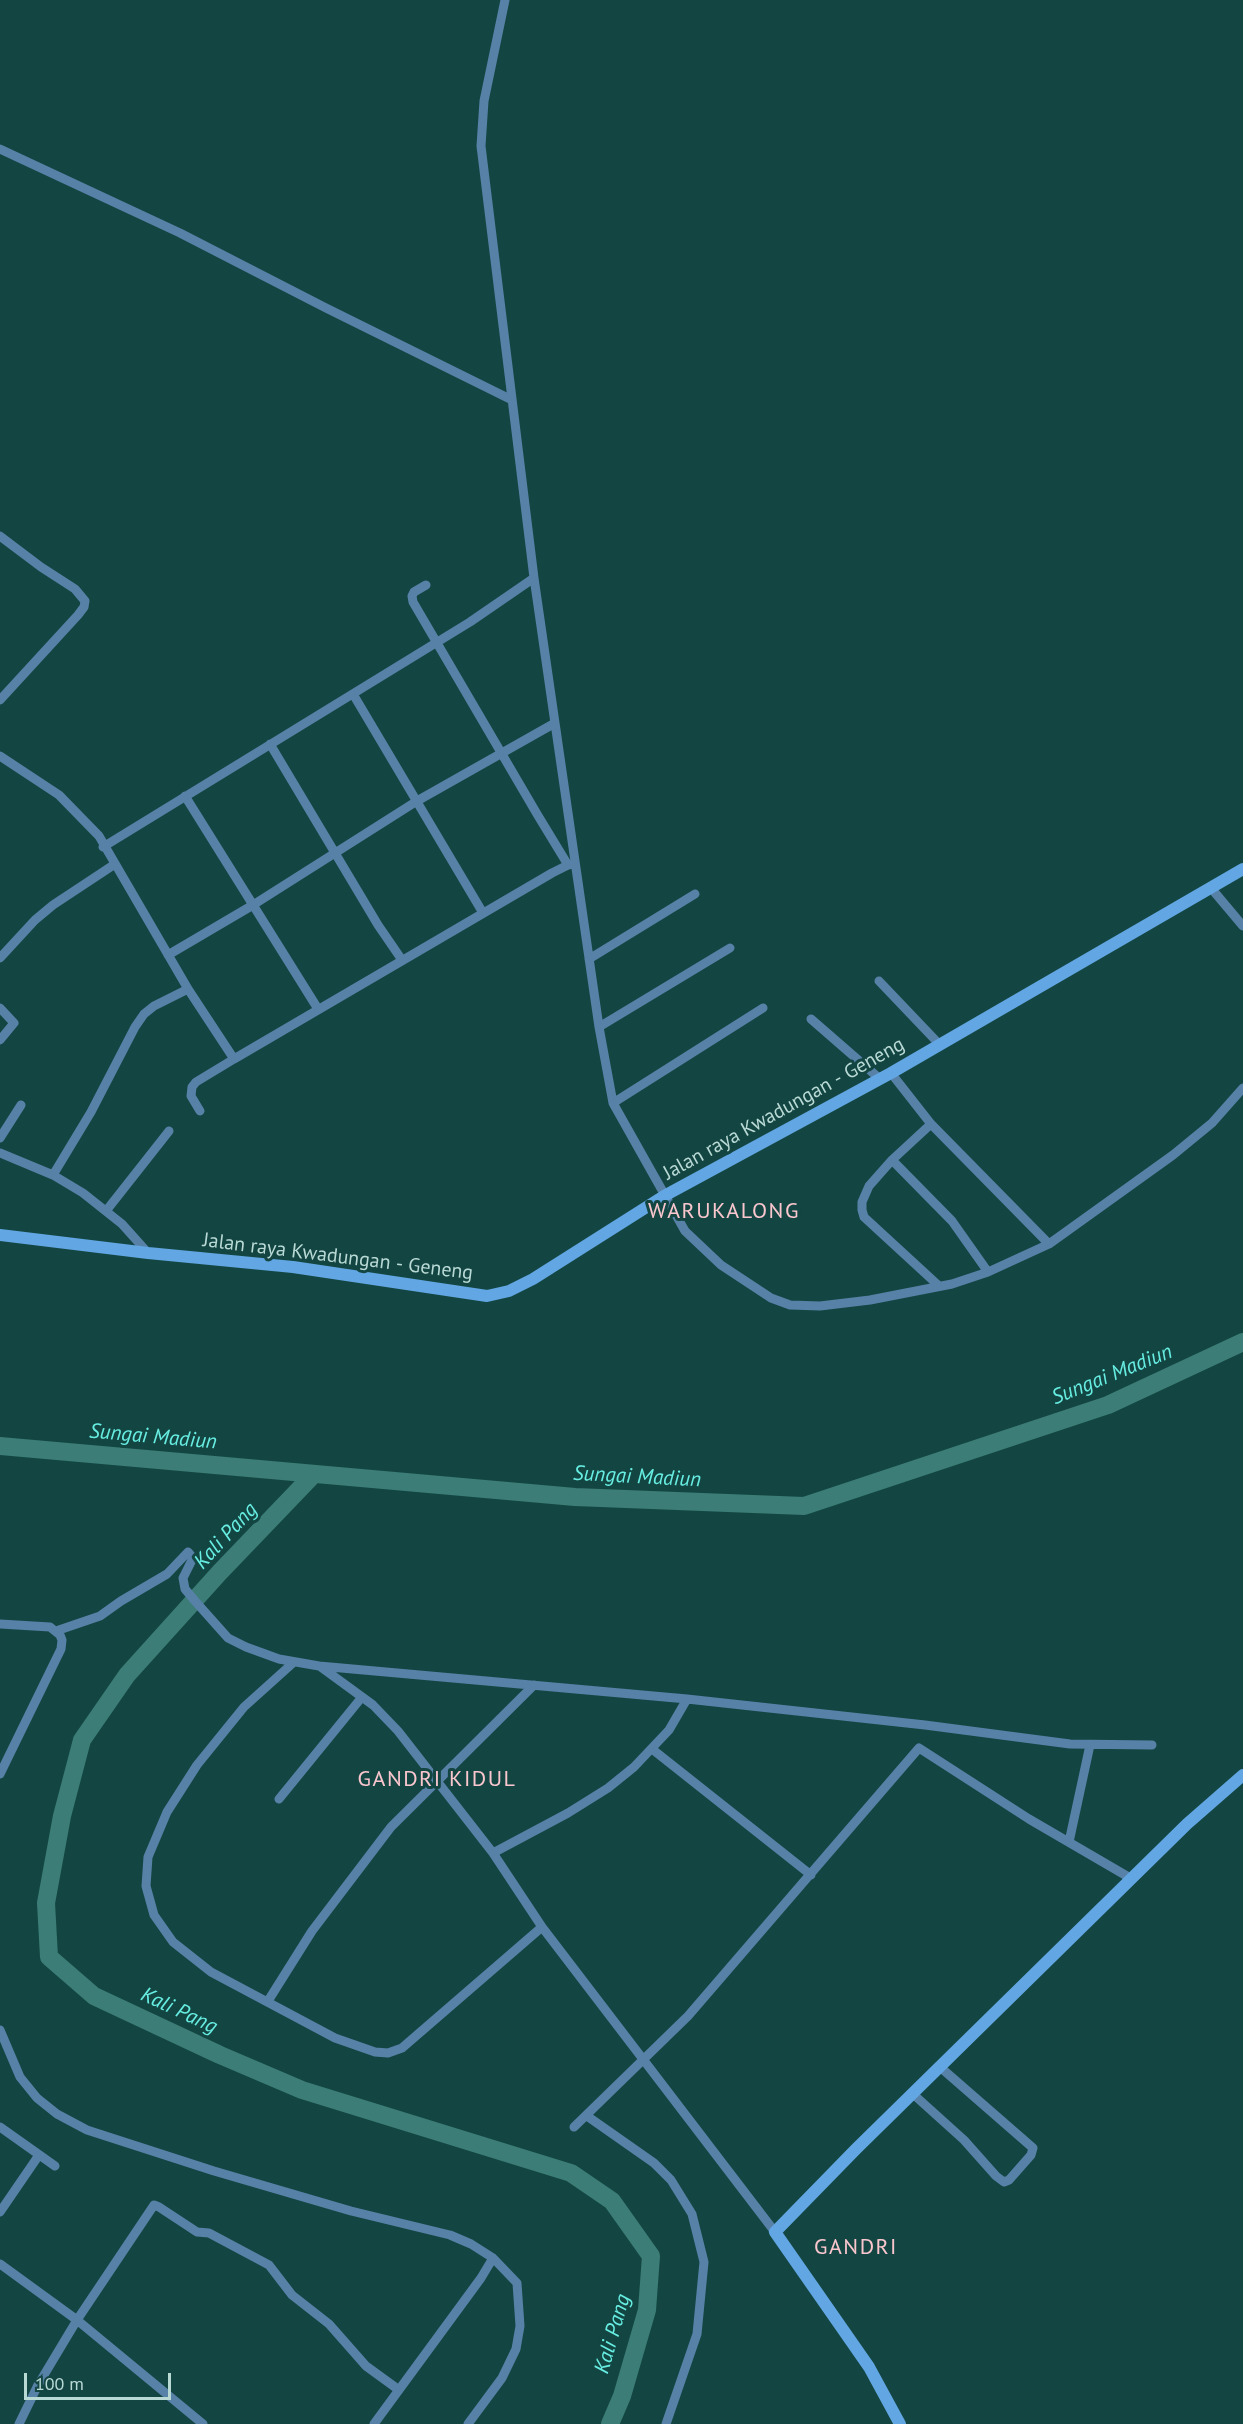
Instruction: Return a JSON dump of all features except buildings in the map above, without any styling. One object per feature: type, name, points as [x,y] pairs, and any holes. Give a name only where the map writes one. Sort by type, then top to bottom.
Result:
[{"type":"main road","name":"Jalan raya Kwadungan - Geneng","points":[[0,1235],[148,1253],[293,1267],[487,1296],[509,1291],[533,1279],[664,1197],[886,1076],[1243,869]]},
{"type":"main road","points":[[900,2424],[869,2367],[775,2232],[856,2149],[1187,1824],[1240,1783]]},
{"type":"street","points":[[505,0],[484,101],[481,146],[572,864],[613,1103],[685,1231],[721,1265],[771,1298],[790,1305],[820,1306],[939,1287],[988,1272],[1049,1244],[1173,1155],[1212,1123],[1243,1089]]},
{"type":"street","points":[[0,149],[180,233],[512,400]]},
{"type":"street","points":[[0,536],[75,589],[85,601],[78,615],[0,700]]},
{"type":"street","points":[[104,847],[353,694],[534,578]]},
{"type":"street","points":[[426,585],[412,596],[413,602],[501,754],[572,864]]},
{"type":"street","points":[[353,694],[483,913]]},
{"type":"street","points":[[168,955],[253,905],[417,801],[555,723]]},
{"type":"street","points":[[270,744],[334,854],[402,960]]},
{"type":"street","points":[[0,756],[59,795],[99,836],[188,989],[234,1059]]},
{"type":"street","points":[[185,796],[318,1010]]},
{"type":"street","points":[[0,958],[35,920],[53,905],[115,864]]},
{"type":"street","points":[[200,1111],[191,1096],[192,1087],[196,1082],[483,913],[572,864]]},
{"type":"street","points":[[1211,888],[1243,926]]},
{"type":"street","points":[[589,959],[695,894]]},
{"type":"street","points":[[599,1027],[729,948]]},
{"type":"street","points":[[879,981],[940,1045]]},
{"type":"street","points":[[53,1175],[91,1112],[144,1014],[154,1006],[188,989]]},
{"type":"street","points":[[0,1008],[14,1023],[0,1040]]},
{"type":"street","points":[[613,1103],[763,1008]]},
{"type":"street","points":[[811,1019],[886,1076],[1049,1244]]},
{"type":"street","points":[[0,1138],[21,1105]]},
{"type":"street","points":[[931,1124],[892,1160],[869,1186],[862,1203],[864,1217],[939,1287]]},
{"type":"street","points":[[106,1211],[169,1131]]},
{"type":"street","points":[[0,1153],[53,1175],[83,1192],[122,1224],[148,1253]]},
{"type":"street","points":[[892,1160],[952,1221],[988,1272]]},
{"type":"street","points":[[56,1631],[100,1616],[167,1574],[188,1552],[193,1557],[183,1578],[185,1589],[228,1638],[264,1654],[294,1662],[687,1699],[1090,1745],[1152,1745]]},
{"type":"street","points":[[0,1623],[50,1628],[56,1631],[62,1640],[61,1649],[0,1774]]},
{"type":"street","points":[[294,1662],[244,1707],[197,1766],[167,1812],[148,1857],[146,1886],[154,1915],[173,1942],[211,1972],[335,2038],[375,2052],[388,2053],[402,2048],[542,1927]]},
{"type":"street","points":[[319,1666],[362,1697],[398,1731],[493,1853],[542,1927],[775,2232]]},
{"type":"street","points":[[268,2001],[312,1931],[391,1827],[534,1685]]},
{"type":"street","points":[[279,1799],[362,1697]]},
{"type":"street","points":[[493,1853],[568,1813],[608,1788],[669,1730],[687,1699]]},
{"type":"street","points":[[1069,1842],[1090,1745]]},
{"type":"street","points":[[574,2127],[725,1975],[919,1748],[1132,1879]]},
{"type":"street","points":[[651,1749],[811,1875]]},
{"type":"street","points":[[0,2030],[20,2077],[38,2098],[57,2114],[87,2130],[351,2211],[450,2235],[471,2244],[493,2258],[517,2283],[520,2326],[516,2349],[502,2378],[468,2424]]},
{"type":"street","points":[[913,2094],[964,2140],[996,2176],[1004,2182],[1009,2180],[1031,2155],[1033,2148],[940,2067]]},
{"type":"street","points":[[587,2116],[654,2163],[671,2180],[692,2214],[704,2262],[698,2334],[666,2424]]},
{"type":"street","points":[[0,2127],[55,2166]]},
{"type":"street","points":[[0,2212],[39,2155]]},
{"type":"street","points":[[19,2424],[38,2385],[77,2320],[151,2207],[156,2205],[197,2232],[209,2233],[269,2265],[292,2295],[329,2324],[366,2366],[399,2390]]},
{"type":"street","points":[[374,2424],[481,2278],[493,2258]]},
{"type":"street","points":[[0,2264],[77,2320],[203,2424]]},
{"type":"waterway","name":"Sungai Madiun","points":[[0,1446],[575,1497],[804,1506],[1108,1405],[1243,1342]]},
{"type":"waterway","name":"Kali Pang","points":[[314,1474],[220,1572],[127,1675],[82,1740],[62,1816],[46,1903],[49,1957],[94,1996],[220,2055],[302,2090],[571,2173],[612,2201],[651,2256],[647,2310],[622,2396],[610,2424]]},
{"type":"district","name":"WARUKALONG","points":[[724,1212]]},
{"type":"district","name":"GANDRI KIDUL","points":[[437,1780]]},
{"type":"district","name":"GANDRI","points":[[856,2248]]}]
